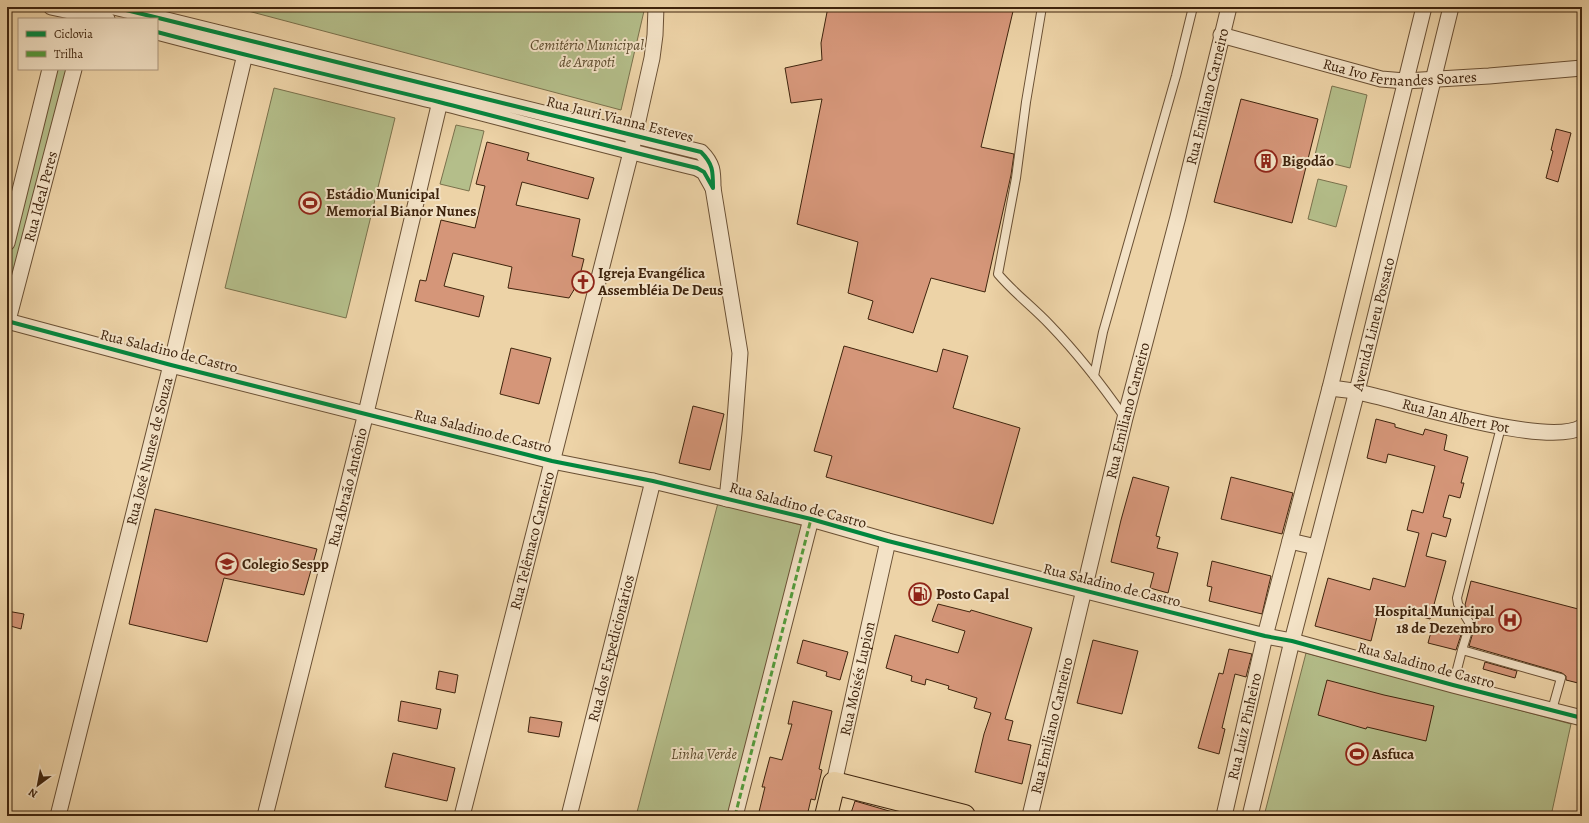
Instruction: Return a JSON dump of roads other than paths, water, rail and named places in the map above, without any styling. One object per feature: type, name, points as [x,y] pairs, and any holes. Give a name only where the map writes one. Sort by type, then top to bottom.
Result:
[{"type":"main road","name":"Rua Moisés Lupion","points":[[826,816],[834,783]]},
{"type":"main road","points":[[834,783],[964,816]]},
{"type":"street","name":"Rua Jauri Vianna Esteves","points":[[114,7],[249,40],[441,95],[631,152],[697,168],[704,172],[713,188]]},
{"type":"street","name":"Rua Telêmaco Carneiro","points":[[462,816],[631,152],[654,43],[656,7]]},
{"type":"street","name":"Rua Emiliano Carneiro","points":[[1030,816],[1125,418],[1178,217],[1229,7]]},
{"type":"street","name":"Avenida Lineu Possato","points":[[1265,636],[1330,388],[1424,7]]},
{"type":"street","name":"Avenida Lineu Possato","points":[[1292,641],[1357,391],[1451,7]]},
{"type":"street","points":[[60,11],[88,13],[104,18]]},
{"type":"street","name":"Rua Jauri Vianna Esteves","points":[[158,32],[244,56],[635,135],[701,152],[710,160],[713,172],[713,188]]},
{"type":"street","name":"Rua Ivo Fernandes Soares","points":[[1221,35],[1381,79],[1406,81],[1582,68]]},
{"type":"street","name":"Rua José Nunes de Souza","points":[[58,816],[171,364],[249,40]]},
{"type":"street","name":"Rua Ideal Peres","points":[[7,243],[50,70]]},
{"type":"street","name":"Rua Ideal Peres","points":[[7,322],[74,70]]},
{"type":"street","name":"Rua Abraão Antônio","points":[[264,816],[366,413],[441,95]]},
{"type":"street","points":[[713,188],[740,353],[727,499]]},
{"type":"street","name":"Rua Saladino de Castro","points":[[7,322],[552,461],[653,481],[810,519],[888,541],[1265,636],[1292,641],[1453,685],[1582,718]]},
{"type":"street","name":"Rua Jan Albert Pot","points":[[1330,388],[1357,391],[1501,427],[1563,432],[1582,427]]},
{"type":"street","name":"Rua dos Expedicionários","points":[[569,816],[653,481]]},
{"type":"street","points":[[735,816],[810,519]]},
{"type":"street","name":"Rua Moisés Lupion","points":[[834,783],[888,541]]},
{"type":"street","points":[[1290,541],[1316,547]]},
{"type":"street","name":"Rua Luiz Pinheiro","points":[[1224,816],[1265,636]]},
{"type":"street","name":"Rua Luiz Pinheiro","points":[[1250,816],[1292,641]]},
{"type":"lane","points":[[1042,7],[1026,102],[1016,178],[998,274],[1011,289],[1050,324],[1094,376],[1125,418]]},
{"type":"lane","points":[[1094,376],[1103,332],[1174,83],[1193,7]]},
{"type":"lane","points":[[1453,685],[1470,624],[1458,604],[1457,598],[1501,427]]},
{"type":"lane","points":[[1462,650],[1561,678],[1552,710]]},
{"type":"place","name":"Bigodão","points":[[1266,161]]},
{"type":"place","name":"Estádio Municipal Memorial Bianor Nunes","points":[[310,203]]},
{"type":"place","name":"Igreja Evangélica Assembléia De Deus","points":[[583,282]]},
{"type":"place","name":"Colegio Sespp","points":[[227,564]]},
{"type":"place","name":"Posto Capal","points":[[920,594]]},
{"type":"place","name":"Hospital Municipal 18 de Dezembro","points":[[1510,620]]},
{"type":"place","name":"Asfuca","points":[[1357,754]]},
{"type":"park label","name":"Cemitério Municipal de Arapoti","points":[[587,54]]},
{"type":"park label","name":"Linha Verde","points":[[704,754]]}]
